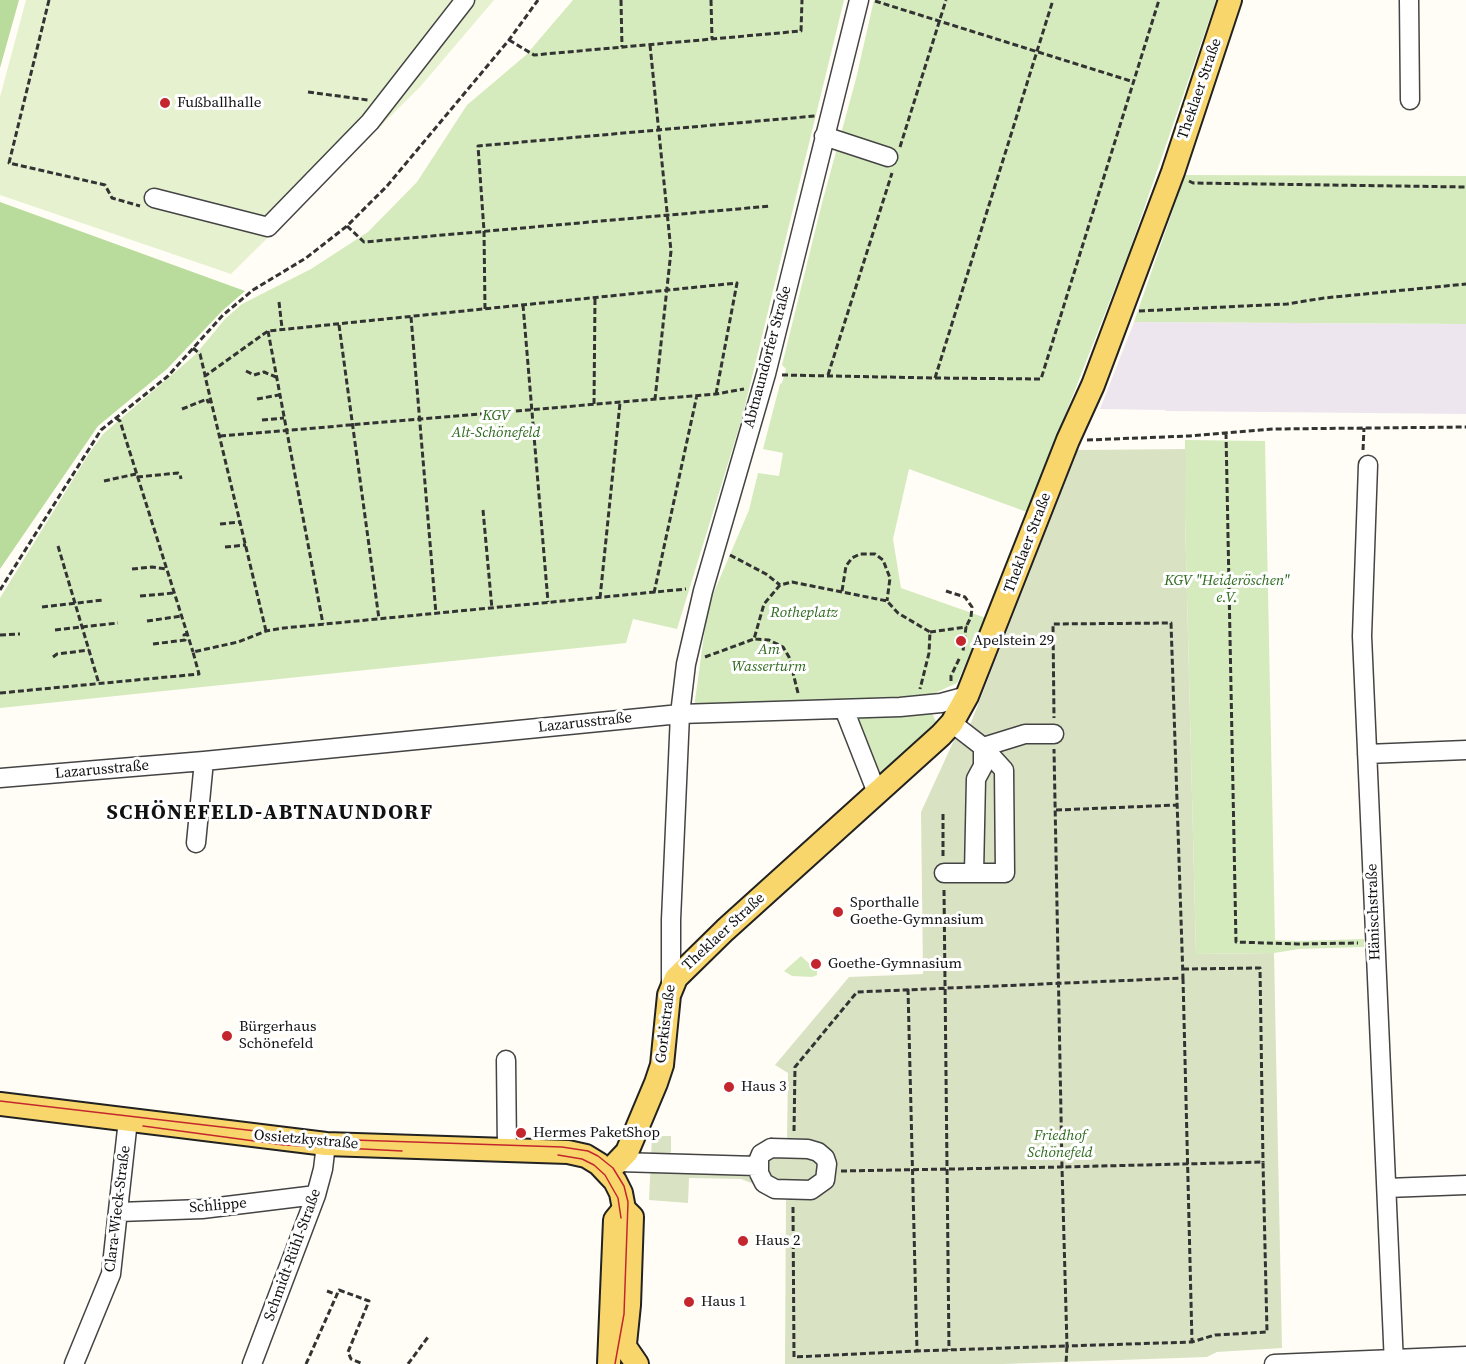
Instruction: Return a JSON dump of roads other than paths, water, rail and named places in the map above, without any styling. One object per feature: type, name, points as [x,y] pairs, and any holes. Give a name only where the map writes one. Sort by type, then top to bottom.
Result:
[{"type":"main road","name":"Theklaer Straße","points":[[671,986],[705,949],[941,735],[956,706],[1093,385],[1173,172],[1230,0]]},
{"type":"main road","name":"Gorkistraße","points":[[614,1167],[631,1145],[662,1065],[667,1005],[671,986]]},
{"type":"main road","name":"Ossietzkystraße","points":[[0,1104],[326,1144],[568,1152],[614,1167]]},
{"type":"main road","points":[[614,1167],[624,1209],[632,1217],[629,1305],[625,1344],[637,1364]]},
{"type":"main road","points":[[610,1364],[615,1220],[624,1209]]},
{"type":"street","points":[[154,198],[268,227],[370,122],[465,0]]},
{"type":"street","name":"Abtnaundorfer Straße","points":[[680,714],[692,633],[766,374],[859,0]]},
{"type":"street","points":[[1409,0],[1410,100]]},
{"type":"street","points":[[824,136],[894,158]]},
{"type":"street","name":"Hänischstraße","points":[[1368,465],[1362,636],[1394,1361]]},
{"type":"street","name":"Lazarusstraße","points":[[0,778],[204,761],[680,714],[916,705],[956,706]]},
{"type":"street","points":[[944,873],[1005,873],[1004,770],[983,747],[956,706]]},
{"type":"street","points":[[844,709],[877,793]]},
{"type":"street","name":"Gorkistraße","points":[[671,986],[671,920],[680,714]]},
{"type":"street","points":[[983,747],[1025,735],[1054,734]]},
{"type":"street","points":[[974,873],[976,779],[983,766],[983,747]]},
{"type":"street","points":[[1367,754],[1466,750]]},
{"type":"street","points":[[196,843],[204,761]]},
{"type":"street","points":[[506,1060],[507,1150]]},
{"type":"street","name":"Clara-Wieck-Straße","points":[[74,1364],[111,1274],[128,1120]]},
{"type":"street","name":"Schmidt-Rühl-Straße","points":[[252,1364],[316,1195],[323,1169],[326,1144]]},
{"type":"street","points":[[771,1148],[808,1149],[818,1152],[825,1158],[827,1171],[825,1180],[811,1190],[775,1189],[764,1183],[757,1166],[761,1154],[771,1148]]},
{"type":"street","points":[[614,1167],[757,1166]]},
{"type":"street","points":[[1387,1188],[1466,1185]]},
{"type":"street","name":"Schlippe","points":[[118,1212],[202,1209],[316,1195]]},
{"type":"street","points":[[610,1364],[625,1344]]},
{"type":"street","points":[[1274,1364],[1394,1361],[1466,1356]]},
{"type":"tram line","points":[[0,1101],[324,1139],[562,1147],[588,1151],[613,1168],[624,1186],[628,1202],[624,1314],[615,1364]]},
{"type":"tram line","points":[[143,1126],[284,1145],[402,1151]]},
{"type":"tram line","points":[[558,1155],[582,1159],[594,1165],[605,1175],[618,1198],[621,1218]]},
{"type":"place","name":"Fußballhalle","points":[[165,103]]},
{"type":"place","name":"Apelstein 29","points":[[961,641]]},
{"type":"place","name":"Sporthalle Goethe-Gymnasium","points":[[838,912]]},
{"type":"place","name":"Goethe-Gymnasium","points":[[816,964]]},
{"type":"place","name":"Bürgerhaus Schönefeld","points":[[227,1036]]},
{"type":"place","name":"Haus 3","points":[[729,1087]]},
{"type":"place","name":"Hermes PaketShop","points":[[521,1133]]},
{"type":"place","name":"Haus 2","points":[[743,1241]]},
{"type":"place","name":"Haus 1","points":[[689,1302]]},
{"type":"district","name":"SCHÖNEFELD-ABTNAUNDORF","points":[[270,814]]},
{"type":"park label","name":"KGV Alt-Schönefeld","points":[[496,424]]},
{"type":"park label","name":"KGV \"Heideröschen\" e.V.","points":[[1227,590]]},
{"type":"park label","name":"Rotheplatz","points":[[804,613]]},
{"type":"park label","name":"Am Wasserturm","points":[[769,658]]},
{"type":"park label","name":"Friedhof Schönefeld","points":[[1060,1144]]}]
